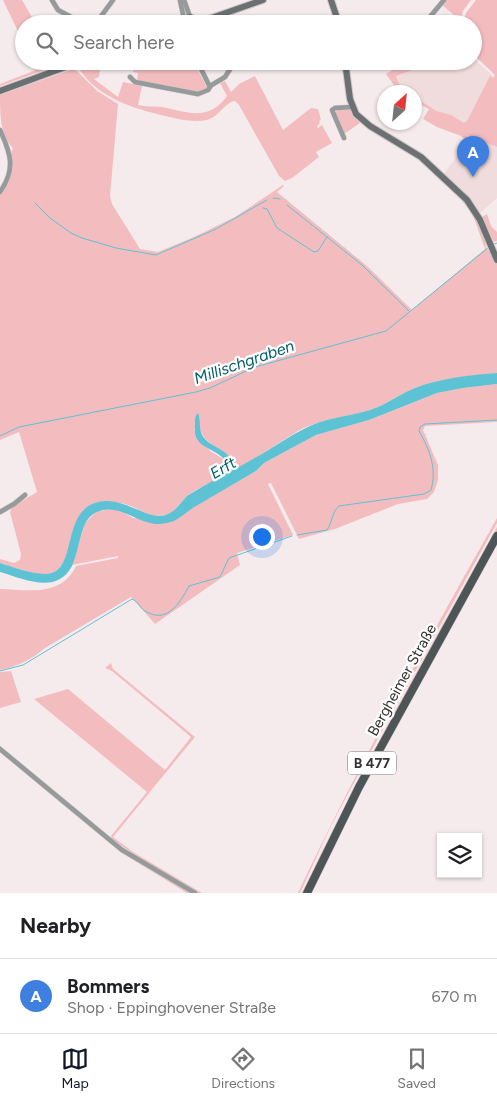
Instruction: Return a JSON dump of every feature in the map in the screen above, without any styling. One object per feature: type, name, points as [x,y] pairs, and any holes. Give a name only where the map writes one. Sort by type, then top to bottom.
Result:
[{"type":"main road","points":[[222,15],[263,0]]},
{"type":"main road","points":[[331,0],[336,15]]},
{"type":"main road","points":[[0,91],[57,70]]},
{"type":"main road","points":[[347,70],[348,91],[356,114],[364,122],[420,157],[467,200],[476,212],[497,260]]},
{"type":"main road","name":"Bergheimer Straße","points":[[307,893],[359,787],[497,536]]},
{"type":"street","points":[[52,0],[58,10],[67,15]]},
{"type":"street","points":[[103,15],[113,0]]},
{"type":"street","points":[[182,0],[184,15]]},
{"type":"street","points":[[432,15],[444,0]]},
{"type":"street","points":[[202,70],[210,86]]},
{"type":"street","points":[[130,77],[135,82],[195,94],[208,90],[210,86],[225,77],[229,70]]},
{"type":"street","points":[[344,138],[332,110],[334,108],[352,106]]},
{"type":"street","points":[[0,130],[8,148],[10,163],[8,176],[0,192]]},
{"type":"street","points":[[0,512],[25,495]]},
{"type":"street","points":[[0,749],[122,850],[195,893]]},
{"type":"shaded area","points":[[3,0],[22,0],[31,15],[15,15],[15,25]]},
{"type":"shaded area","points":[[447,0],[471,0],[462,15],[454,15],[442,5]]},
{"type":"shaded area","points":[[476,0],[497,0],[497,147],[467,135],[466,140],[423,119],[429,109],[422,106],[422,102],[436,111],[451,115],[464,123],[467,121],[490,76],[493,78],[495,75],[482,63],[482,15],[465,15]]},
{"type":"shaded area","points":[[482,66],[494,77],[466,135],[422,106],[422,85],[394,85],[386,74],[393,70],[482,70]]},
{"type":"shaded area","points":[[36,70],[44,70],[0,86],[0,84]]},
{"type":"shaded area","points":[[70,70],[75,70],[97,91],[118,104],[110,196],[112,204],[140,249],[158,252],[194,237],[235,217],[283,185],[277,192],[367,266],[412,310],[485,249],[473,215],[462,201],[464,200],[479,223],[484,235],[486,248],[493,255],[497,264],[497,373],[435,382],[410,390],[368,411],[308,426],[234,471],[192,492],[169,514],[154,516],[121,503],[92,504],[63,563],[51,574],[33,573],[0,563],[0,559],[14,563],[20,560],[21,554],[10,512],[12,507],[37,492],[19,432],[0,440],[0,194],[8,182],[11,172],[11,153],[13,148],[5,137],[1,117],[0,95]],"holes":[[[200,416],[200,431],[208,441],[230,457],[229,468],[225,460],[210,451],[194,430]]]},
{"type":"shaded area","points":[[80,70],[100,70],[99,77],[94,79],[118,97],[123,82],[142,86],[138,105],[197,113],[212,109],[227,96],[220,83],[225,81],[231,92],[239,84],[255,76],[283,130],[311,108],[318,109],[321,120],[317,126],[318,128],[322,125],[332,143],[316,152],[319,157],[292,178],[285,181],[279,176],[235,101],[207,120],[191,121],[165,116],[129,105],[106,95],[87,79]]},
{"type":"shaded area","points":[[133,70],[198,70],[208,89],[199,93],[137,81],[138,73],[133,72]]},
{"type":"shaded area","points":[[393,70],[412,70],[396,76],[400,85],[394,85],[386,74]]},
{"type":"shaded area","points":[[350,108],[360,123],[344,134],[334,115],[338,109]]},
{"type":"shaded area","points":[[467,135],[497,145],[497,198],[479,214],[472,202],[443,175],[460,152]]},
{"type":"shaded area","points":[[487,214],[491,226],[497,232],[497,241],[494,242],[482,217]]},
{"type":"shaded area","points":[[497,384],[497,422],[425,426],[423,430],[438,465],[438,480],[434,492],[427,499],[398,504],[335,529],[299,539],[271,483],[268,484],[293,535],[237,553],[240,565],[155,624],[131,597],[45,648],[30,659],[18,665],[0,670],[0,589],[43,590],[62,583],[70,576],[76,566],[118,558],[118,556],[72,565],[85,523],[96,512],[111,509],[122,511],[133,518],[175,520],[195,506],[256,471],[264,463],[316,435],[369,420],[437,393]]},
{"type":"shaded area","points":[[497,518],[497,523],[360,771],[330,828],[300,893],[298,893],[321,845],[369,751]]},
{"type":"shaded area","points":[[497,527],[497,532],[307,893],[302,893],[372,754]]},
{"type":"shaded area","points":[[111,663],[113,669],[195,737],[113,837],[133,852],[202,893],[136,856],[112,839],[111,836],[147,792],[34,699],[68,689],[165,770],[191,737],[112,671],[105,668]]},
{"type":"shaded area","points":[[11,671],[21,702],[0,708],[0,672]]},
{"type":"shaded area","points":[[25,773],[105,838],[191,893],[187,893],[122,853]]},
{"type":"water","name":"Erft","points":[[497,373],[497,384],[437,393],[369,420],[316,435],[264,463],[256,471],[174,521],[161,524],[151,523],[120,511],[105,510],[97,512],[85,524],[72,566],[66,575],[58,580],[49,582],[29,581],[0,572],[0,563],[40,574],[52,573],[59,568],[64,561],[77,519],[83,510],[92,504],[113,501],[152,515],[168,514],[190,494],[312,425],[370,410],[410,390],[445,379]]},
{"type":"water","points":[[198,413],[203,436],[230,457],[232,466],[229,469],[223,458],[203,446],[196,438],[195,421]]},
{"type":"waterway","points":[[273,198],[280,199]]},
{"type":"waterway","points":[[35,203],[50,218],[71,233],[82,238],[116,248],[156,255],[216,229],[267,200]]},
{"type":"waterway","points":[[287,205],[362,265],[409,311]]},
{"type":"waterway","points":[[263,208],[267,209],[277,228],[314,252],[318,251],[327,237]]},
{"type":"waterway","name":"Millischgraben","points":[[492,245],[497,243]]},
{"type":"waterway","name":"Millischgraben","points":[[0,436],[19,427],[196,392],[210,388],[255,367],[386,331],[489,247]]},
{"type":"waterway","points":[[297,535],[327,530],[339,506],[424,494],[431,490],[433,467],[419,431],[420,427],[425,424],[497,420]]},
{"type":"waterway","points":[[0,671],[23,665],[132,599],[147,612],[155,615],[167,613],[178,604],[189,586],[220,577],[229,558],[292,536]]},
{"type":"place","name":"Bommers","points":[[473,177]]}]
